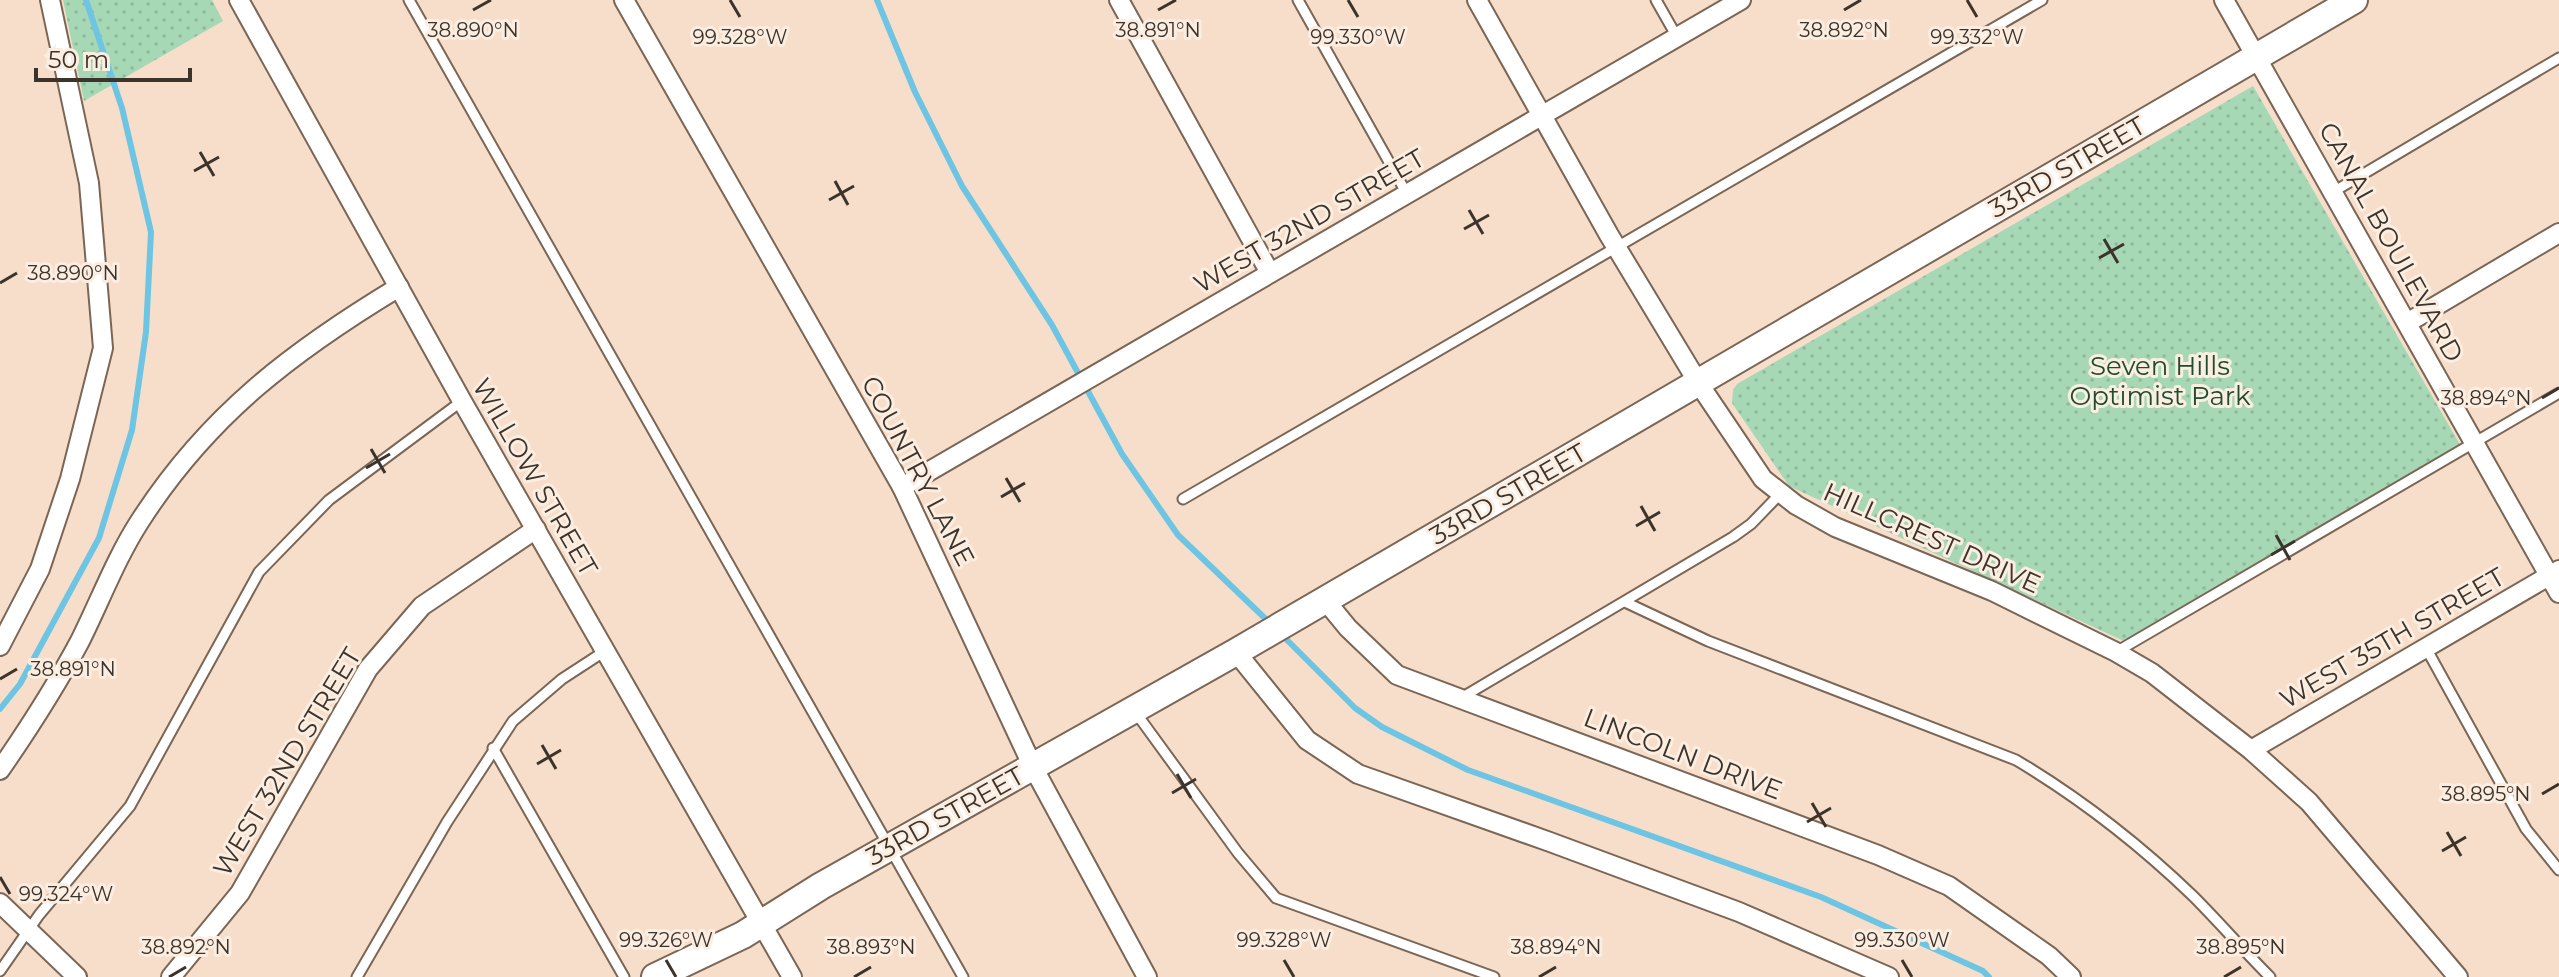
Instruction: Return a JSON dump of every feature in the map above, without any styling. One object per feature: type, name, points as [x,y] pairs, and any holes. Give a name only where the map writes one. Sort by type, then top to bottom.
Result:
[{"type":"street","points":[[0,646],[40,569],[70,479],[103,348],[89,183],[50,0]]},
{"type":"street","name":"WILLOW STREET","points":[[239,0],[462,401],[792,977]]},
{"type":"street","name":"COUNTRY LANE","points":[[624,0],[902,487],[1033,767],[1147,977]]},
{"type":"street","points":[[1119,0],[1270,273]]},
{"type":"street","name":"HILLCREST DRIVE","points":[[1477,0],[1617,247],[1699,384],[1763,479],[1796,505],[1835,527],[1988,589],[2152,673],[2251,750],[2309,802],[2458,977]]},
{"type":"street","name":"WEST 32ND STREET","points":[[902,487],[1741,0]]},
{"type":"street","name":"CANAL BOULEVARD","points":[[2224,0],[2474,443],[2554,573],[2559,593]]},
{"type":"street","name":"33RD STREET","points":[[655,977],[743,935],[890,847],[1245,647],[2354,0]]},
{"type":"street","points":[[2407,323],[2559,233]]},
{"type":"street","points":[[0,770],[44,706],[140,521],[204,437],[276,368],[316,338],[399,287]]},
{"type":"street","name":"WEST 32ND STREET","points":[[171,977],[240,893],[368,669],[422,606],[536,529]]},
{"type":"street","name":"WEST 35TH STREET","points":[[2251,750],[2554,573]]},
{"type":"street","name":"LINCOLN DRIVE","points":[[1325,600],[1348,628],[1397,675],[1878,855],[1949,886],[2049,956],[2071,977]]},
{"type":"street","points":[[1245,647],[1307,740],[1358,774],[1739,912],[1889,977]]},
{"type":"street","points":[[0,903],[77,977]]},
{"type":"lane","points":[[409,0],[963,977]]},
{"type":"lane","points":[[1298,0],[1407,194]]},
{"type":"lane","points":[[1656,0],[1677,37]]},
{"type":"lane","points":[[1183,499],[2042,0]]},
{"type":"lane","points":[[2333,192],[2559,58]]},
{"type":"lane","points":[[2116,652],[2559,393]]},
{"type":"lane","points":[[0,971],[28,930],[130,806],[259,572],[329,500],[462,401]]},
{"type":"lane","points":[[1461,698],[1733,537],[1751,524],[1781,493]]},
{"type":"lane","points":[[1625,602],[1708,641],[2016,760],[2056,784],[2164,870],[2270,977]]},
{"type":"lane","points":[[2426,648],[2526,829],[2559,870]]},
{"type":"lane","points":[[357,977],[493,748],[513,721],[562,679],[605,651]]},
{"type":"lane","points":[[1134,710],[1238,853],[1276,898],[1494,977]]},
{"type":"lane","points":[[493,748],[624,977]]},
{"type":"green space","points":[[63,0],[212,0],[223,21],[84,101]]},
{"type":"green space","name":"Seven Hills Optimist Park","points":[[2253,86],[2462,448],[2126,642],[1789,486],[1732,403],[1737,384]]},
{"type":"waterway","points":[[0,709],[20,684],[99,538],[132,430],[146,332],[151,232],[122,108],[86,0]]},
{"type":"waterway","points":[[877,0],[915,92],[962,186],[1052,325],[1122,454],[1178,535],[1272,625]]},
{"type":"waterway","points":[[1280,633],[1355,708],[1382,727],[1468,770],[1821,897],[1983,971],[1989,977]]}]
